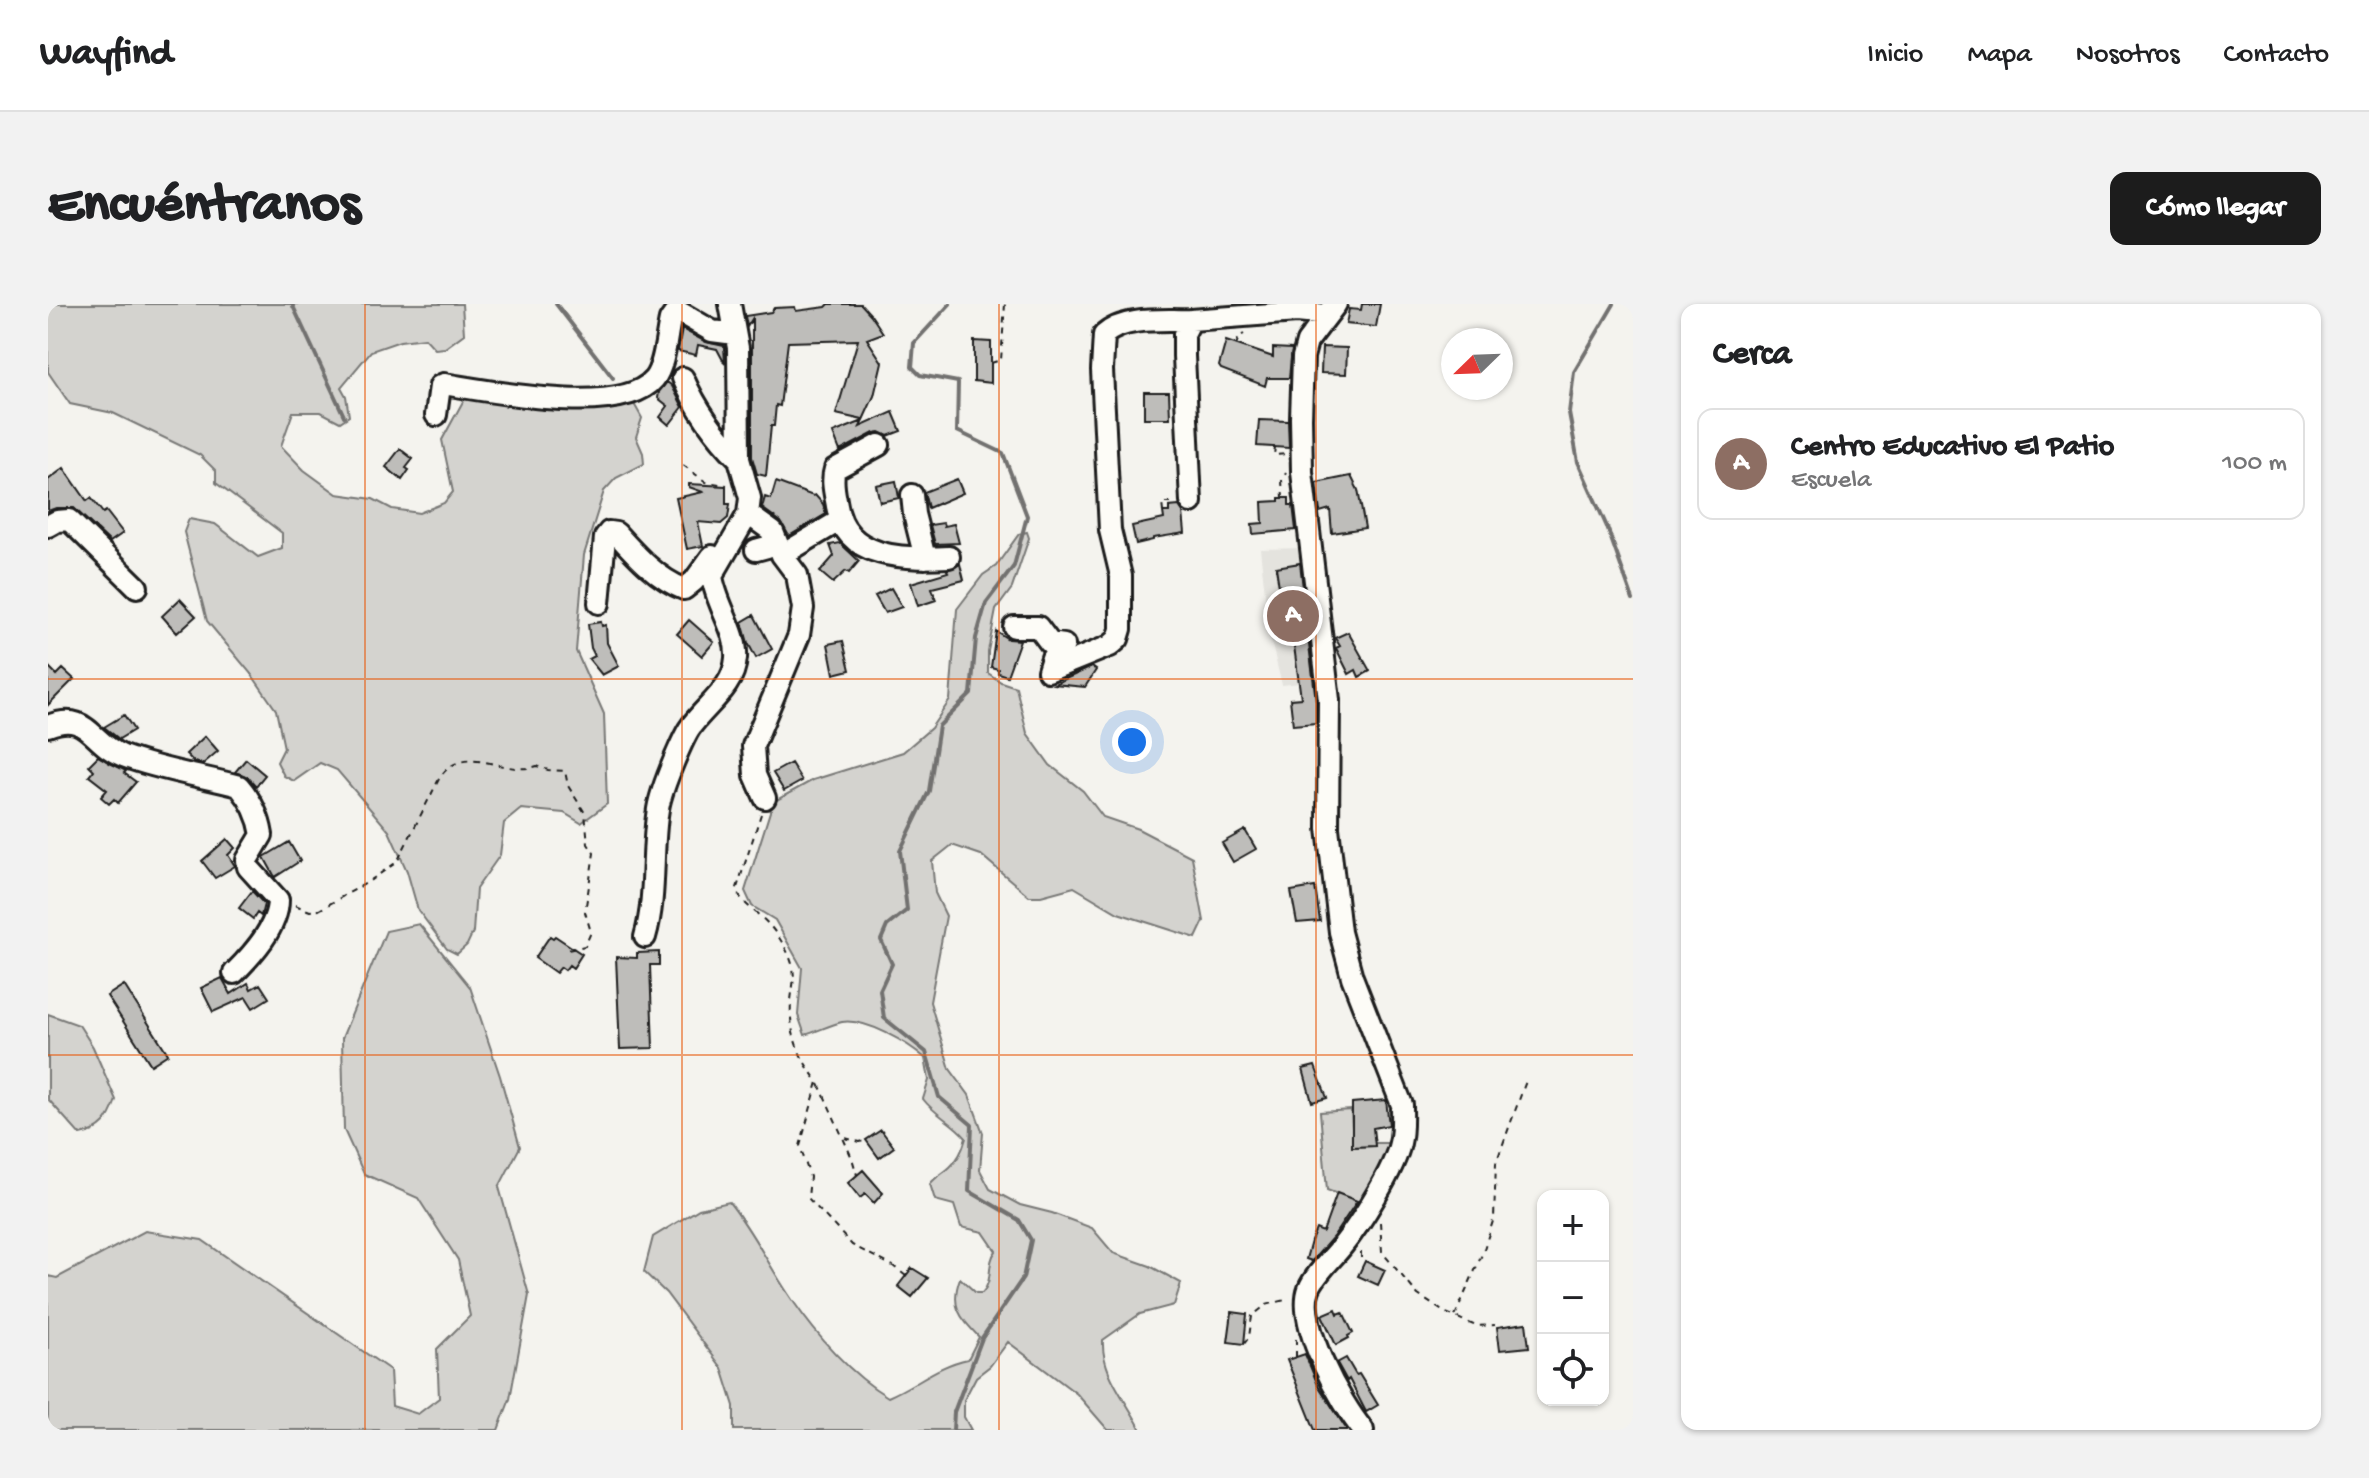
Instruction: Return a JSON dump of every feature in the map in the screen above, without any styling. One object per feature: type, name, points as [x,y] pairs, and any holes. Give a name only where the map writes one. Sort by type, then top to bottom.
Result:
[{"type":"street","points":[[730,304],[740,385],[737,420],[745,497],[773,532],[779,548],[797,575],[803,621],[753,746],[755,775],[765,798]]},
{"type":"street","points":[[1014,627],[1038,627],[1046,641],[1064,645],[1052,658],[1048,671],[1097,653],[1118,639],[1121,629],[1121,576],[1110,530],[1102,370],[1104,335],[1115,326],[1141,322],[1332,309]]},
{"type":"street","points":[[1332,309],[1307,342],[1303,357],[1301,418],[1302,472],[1329,700],[1328,828],[1344,947],[1352,977],[1402,1105],[1402,1126],[1400,1145],[1355,1230],[1308,1290],[1308,1316],[1338,1397],[1363,1430]]},
{"type":"street","points":[[436,415],[440,386],[444,384],[514,395],[596,401],[642,389],[657,374],[670,320],[675,313],[681,313],[712,331],[735,334]]},
{"type":"street","points":[[1191,320],[1184,334],[1191,502]]},
{"type":"street","points":[[683,378],[690,396],[739,459]]},
{"type":"street","points":[[879,445],[835,469],[834,489],[839,521],[860,546],[879,553],[949,557]]},
{"type":"street","points":[[912,495],[925,558]]},
{"type":"street","points":[[599,603],[605,537],[609,532],[616,533],[639,558],[673,585],[684,589],[707,565],[745,497]]},
{"type":"street","points":[[645,937],[650,918],[658,807],[668,777],[689,730],[720,694],[734,670],[736,647],[719,606],[712,576],[745,497]]},
{"type":"street","points":[[48,526],[69,520],[137,587]]},
{"type":"street","points":[[756,550],[779,548],[839,521]]},
{"type":"street","points":[[701,552],[720,537]]},
{"type":"street","points":[[48,726],[62,720],[72,720],[103,745],[123,756],[239,786],[255,808],[262,835],[247,860],[248,867],[278,900],[278,911],[262,938],[234,973]]},
{"type":"path","points":[[991,363],[1001,360],[1005,304]]},
{"type":"path","points":[[683,465],[706,482],[725,483],[745,497]]},
{"type":"path","points":[[1163,512],[1162,503],[1191,502]]},
{"type":"path","points":[[271,890],[283,892],[292,903],[310,911],[329,906],[397,862],[440,777],[448,766],[458,760],[482,761],[523,770],[537,766],[565,771],[568,786],[585,813],[588,844],[594,853],[585,912],[591,932],[585,946],[568,950]]},
{"type":"path","points":[[765,798],[736,891],[745,905],[763,919],[788,953],[795,978],[791,999],[791,1028],[795,1045],[818,1082],[857,1175]]},
{"type":"path","points":[[1455,1316],[1494,1218],[1496,1163],[1526,1081]]},
{"type":"path","points":[[818,1082],[800,1146],[810,1177],[808,1198],[852,1245],[906,1276]]},
{"type":"path","points":[[844,1138],[860,1142],[866,1140]]},
{"type":"path","points":[[1380,1221],[1382,1252],[1418,1295],[1476,1326],[1495,1325]]},
{"type":"path","points":[[1244,1344],[1249,1337],[1252,1316],[1259,1310],[1266,1305],[1308,1294]]},
{"type":"shaded area","points":[[48,304],[462,304],[464,334],[445,348],[435,349],[425,338],[400,341],[371,351],[341,387],[346,396],[349,416],[340,422],[321,412],[293,412],[281,446],[304,470],[337,494],[373,499],[392,509],[419,513],[444,503],[453,492],[442,440],[467,394],[633,402],[642,418],[636,437],[644,464],[616,478],[604,491],[584,555],[576,651],[604,714],[607,804],[581,823],[564,813],[521,809],[504,823],[500,855],[476,889],[473,932],[467,945],[457,954],[447,949],[418,910],[407,871],[389,831],[337,770],[320,763],[294,781],[284,776],[277,762],[284,748],[276,710],[252,675],[207,621],[184,532],[189,519],[215,524],[258,557],[282,548],[282,533],[216,483],[216,471],[200,455],[113,413],[70,404],[48,372]]},
{"type":"shaded area","points":[[1027,532],[1029,538],[1012,588],[996,610],[988,651],[988,673],[1016,687],[1027,733],[1050,765],[1083,791],[1103,817],[1138,829],[1192,857],[1204,921],[1196,938],[1118,913],[1074,887],[1029,896],[981,855],[952,845],[932,861],[935,893],[946,916],[930,1002],[950,1069],[969,1095],[983,1133],[980,1170],[990,1189],[1020,1205],[1092,1228],[1113,1253],[1150,1266],[1181,1283],[1174,1305],[1140,1314],[1103,1340],[1110,1376],[1141,1430],[1108,1430],[1077,1394],[1008,1342],[990,1366],[976,1377],[964,1400],[964,1417],[971,1430],[734,1430],[734,1406],[722,1368],[666,1293],[644,1272],[653,1237],[699,1209],[729,1202],[813,1328],[848,1366],[888,1397],[947,1366],[968,1359],[979,1337],[958,1310],[957,1288],[960,1278],[976,1293],[982,1293],[988,1283],[991,1261],[996,1251],[983,1232],[961,1227],[954,1205],[935,1200],[930,1184],[956,1161],[966,1138],[923,1099],[929,1080],[925,1058],[898,1039],[863,1024],[842,1022],[805,1035],[798,1015],[802,968],[775,920],[752,906],[745,891],[773,802],[813,780],[903,752],[931,728],[950,700],[957,609],[983,575],[996,566],[1019,534]]},
{"type":"shaded area","points":[[1306,548],[1318,681],[1282,685],[1270,637],[1260,549]]},
{"type":"shaded area","points":[[419,924],[470,987],[520,1147],[499,1187],[529,1295],[510,1399],[498,1430],[48,1430],[48,1276],[57,1278],[145,1231],[202,1240],[390,1370],[392,1406],[418,1414],[439,1398],[437,1349],[470,1316],[458,1260],[418,1198],[364,1174],[344,1130],[342,1038],[386,931]]},
{"type":"shaded area","points":[[48,1014],[79,1025],[93,1047],[116,1100],[104,1124],[94,1131],[80,1135],[48,1099]]},
{"type":"shaded area","points":[[1351,1110],[1353,1147],[1395,1143],[1364,1204],[1327,1190],[1320,1112]]},
{"type":"building","points":[[829,304],[861,304],[883,333],[867,339],[882,362],[874,396],[863,420],[836,414],[858,340],[788,342],[780,406],[776,405],[774,426],[771,426],[766,476],[757,474],[752,457],[752,319],[747,327],[745,316],[771,312],[774,308],[795,307],[796,311]]},
{"type":"building","points":[[1362,304],[1380,304],[1376,327],[1346,324],[1349,309],[1361,310]]},
{"type":"building","points":[[682,329],[706,342],[724,346],[725,364],[717,349],[698,345],[696,355],[678,351]]},
{"type":"building","points":[[974,341],[991,342],[991,383],[974,381]]},
{"type":"building","points":[[1226,341],[1273,357],[1273,348],[1292,349],[1289,378],[1267,378],[1265,386],[1221,369],[1219,366]]},
{"type":"building","points":[[1322,347],[1347,348],[1346,374],[1321,373]]},
{"type":"building","points":[[667,382],[683,407],[669,425],[660,417],[668,406],[658,398]]},
{"type":"building","points":[[1144,392],[1169,392],[1170,418],[1144,418]]},
{"type":"building","points":[[893,412],[901,431],[888,436],[874,433],[840,451],[833,433],[863,421],[860,427]]},
{"type":"building","points":[[1259,420],[1288,421],[1289,448],[1257,446]]},
{"type":"building","points":[[400,449],[413,459],[402,480],[386,467]]},
{"type":"building","points":[[64,468],[87,501],[91,498],[103,513],[106,511],[123,533],[110,542],[74,508],[48,511],[48,480]]},
{"type":"building","points":[[1351,476],[1358,490],[1365,528],[1332,533],[1330,509],[1320,512],[1316,483]]},
{"type":"building","points":[[957,479],[963,493],[928,508],[924,492]]},
{"type":"building","points":[[896,481],[899,498],[880,502],[876,485]]},
{"type":"building","points":[[776,482],[815,495],[823,504],[826,514],[789,536],[781,522],[762,508],[765,497],[771,499]]},
{"type":"building","points":[[689,484],[726,486],[726,504],[730,504],[728,518],[721,524],[698,522],[703,546],[687,549],[676,498],[703,492],[689,487]]},
{"type":"building","points":[[1279,498],[1289,498],[1289,505],[1293,505],[1296,530],[1253,534],[1252,524],[1263,523],[1262,502],[1279,501]]},
{"type":"building","points":[[1179,506],[1183,512],[1185,533],[1136,544],[1132,526],[1164,519],[1163,512],[1169,512],[1169,507]]},
{"type":"building","points":[[943,523],[944,526],[954,524],[959,543],[935,544],[930,525]]},
{"type":"building","points":[[840,543],[859,561],[849,573],[846,571],[833,583],[820,572],[834,556],[830,545]]},
{"type":"building","points":[[1300,563],[1305,604],[1282,607],[1276,567]]},
{"type":"building","points":[[960,564],[964,580],[932,588],[936,600],[918,606],[911,583],[948,572]]},
{"type":"building","points":[[891,588],[902,607],[885,613],[875,596]]},
{"type":"building","points":[[180,599],[196,616],[177,633],[162,616]]},
{"type":"building","points":[[754,615],[772,649],[756,658],[742,622]]},
{"type":"building","points":[[689,620],[714,642],[702,656],[677,634]]},
{"type":"building","points":[[601,622],[602,626],[606,625],[607,643],[619,666],[602,675],[589,659],[595,656],[588,624]]},
{"type":"building","points":[[1307,629],[1316,723],[1293,725],[1290,699],[1301,698],[1292,631]]},
{"type":"building","points":[[996,631],[1008,639],[1020,640],[1007,676],[991,667]]},
{"type":"building","points":[[1348,632],[1370,671],[1359,677],[1356,670],[1349,674],[1336,648],[1340,646],[1335,638]]},
{"type":"building","points":[[843,641],[850,670],[834,674],[828,644]]},
{"type":"building","points":[[48,666],[57,675],[63,669],[74,679],[48,705]]},
{"type":"building","points":[[1092,667],[1096,670],[1085,687],[1054,684]]},
{"type":"building","points":[[124,715],[134,730],[119,739],[104,727]]},
{"type":"building","points":[[205,736],[218,751],[203,764],[194,762],[186,754]]},
{"type":"building","points":[[98,756],[126,771],[124,773],[136,782],[118,803],[114,799],[109,804],[101,797],[107,790],[89,776],[94,770],[89,765]]},
{"type":"building","points":[[246,759],[265,775],[256,786],[248,777],[235,772]]},
{"type":"building","points":[[791,763],[802,781],[784,791],[773,773]]},
{"type":"building","points":[[1245,830],[1256,849],[1233,862],[1222,843]]},
{"type":"building","points":[[227,839],[235,848],[228,855],[235,866],[215,878],[202,861]]},
{"type":"building","points":[[289,842],[300,861],[275,877],[264,857]]},
{"type":"building","points":[[1315,887],[1320,921],[1297,923],[1291,891]]},
{"type":"building","points":[[252,891],[264,904],[261,916],[257,913],[253,919],[239,908]]},
{"type":"building","points":[[550,936],[555,936],[582,954],[573,968],[569,965],[565,970],[561,967],[556,973],[535,958]]},
{"type":"building","points":[[659,952],[659,965],[650,965],[653,1048],[620,1049],[616,957],[637,958],[637,953]]},
{"type":"building","points":[[222,978],[231,994],[248,983],[251,989],[260,984],[269,998],[253,1008],[246,997],[213,1012],[201,988]]},
{"type":"building","points":[[124,985],[168,1054],[151,1065],[107,996]]},
{"type":"building","points":[[1315,1066],[1327,1098],[1312,1102],[1303,1069]]},
{"type":"building","points":[[1386,1100],[1389,1125],[1373,1128],[1375,1146],[1352,1147],[1352,1103]]},
{"type":"building","points":[[881,1130],[894,1147],[879,1158],[866,1140]]},
{"type":"building","points":[[863,1170],[883,1193],[874,1203],[865,1194],[860,1198],[848,1183]]},
{"type":"building","points":[[1337,1193],[1357,1201],[1312,1261],[1306,1259],[1316,1229],[1323,1232]]},
{"type":"building","points":[[1365,1261],[1385,1270],[1378,1285],[1358,1276]]},
{"type":"building","points":[[912,1268],[928,1278],[912,1297],[898,1286]]},
{"type":"building","points":[[1336,1309],[1338,1314],[1343,1312],[1353,1333],[1336,1345],[1322,1315]]},
{"type":"building","points":[[1232,1312],[1247,1314],[1244,1344],[1228,1342]]},
{"type":"building","points":[[1526,1323],[1529,1347],[1500,1350],[1497,1327]]},
{"type":"building","points":[[1305,1354],[1318,1385],[1347,1430],[1315,1430],[1287,1360]]},
{"type":"building","points":[[1346,1358],[1378,1405],[1366,1412],[1337,1363]]},
{"type":"waterway","points":[[292,304],[344,416]]},
{"type":"waterway","points":[[556,304],[613,378]]},
{"type":"waterway","points":[[950,304],[914,343],[912,367],[920,375],[958,382],[957,431],[1003,453],[1027,516],[1014,566],[986,603],[976,638],[971,694],[939,726],[929,791],[900,851],[907,910],[887,926],[881,940],[892,964],[880,990],[884,1018],[926,1052],[939,1097],[972,1125],[969,1191],[1019,1220],[1031,1240],[1023,1278],[982,1338],[954,1412],[953,1430]]},
{"type":"waterway","points":[[1614,304],[1574,372],[1569,413],[1578,462],[1607,527],[1633,600]]},
{"type":"place","name":"Centro Educativo El Patio","points":[[1293,616]]}]
